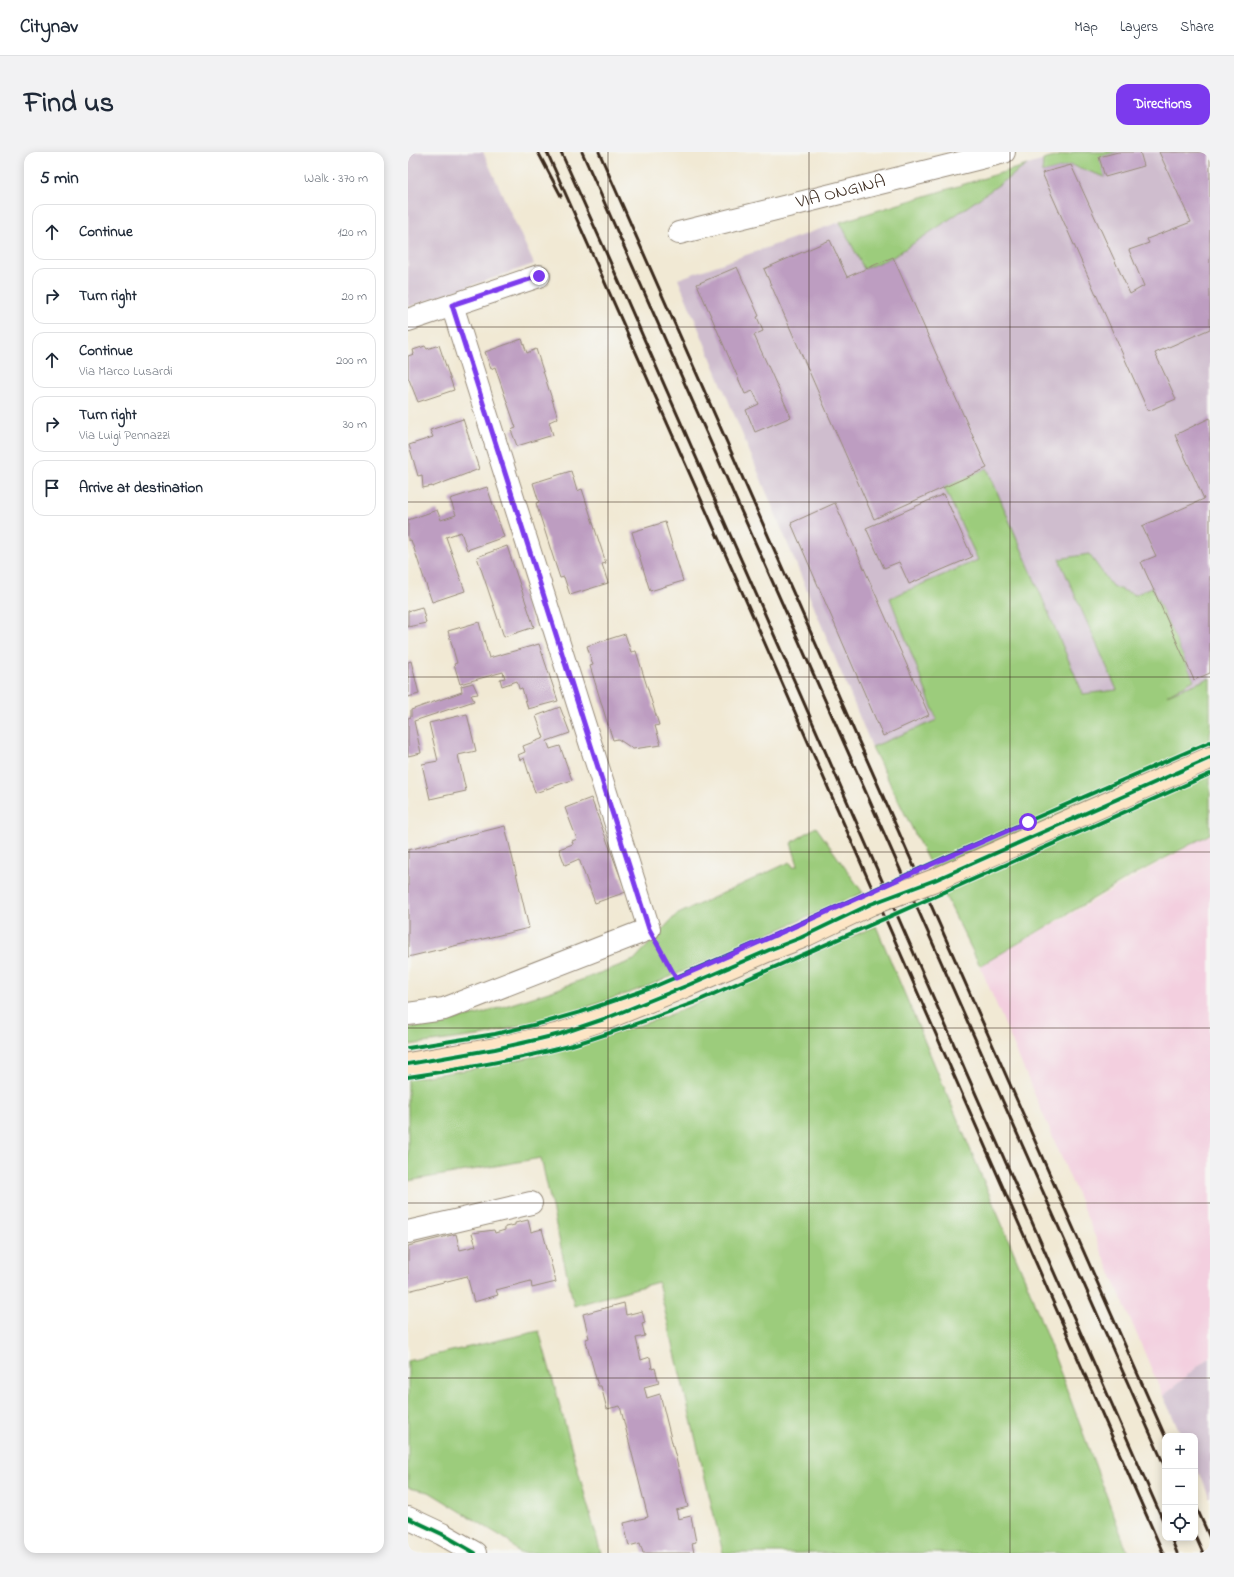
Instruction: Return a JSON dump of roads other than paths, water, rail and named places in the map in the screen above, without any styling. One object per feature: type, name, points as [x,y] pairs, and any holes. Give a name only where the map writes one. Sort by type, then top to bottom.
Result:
[{"type":"main road","points":[[408,1064],[495,1049],[560,1034],[627,1010],[800,938],[871,904],[935,880],[1210,758]]},
{"type":"street","name":"VIA ONGINA","points":[[679,233],[1004,152]]},
{"type":"street","points":[[408,320],[539,276]]},
{"type":"street","points":[[408,1014],[444,1009],[649,929],[452,305]]},
{"type":"street","points":[[408,1232],[531,1202]]},
{"type":"street","points":[[408,1518],[442,1534],[475,1553]]},
{"type":"railway","points":[[538,152],[561,196]]},
{"type":"railway","points":[[547,152],[759,630],[1163,1553]]},
{"type":"railway","points":[[561,152],[1162,1518]]},
{"type":"railway","points":[[582,152],[1162,1460]]},
{"type":"railway","points":[[599,152],[1164,1433]]},
{"type":"railway","points":[[1195,1505],[1210,1538]]},
{"type":"railway","points":[[1172,1541],[1177,1553]]},
{"type":"railway","points":[[1198,1541],[1203,1553]]}]
